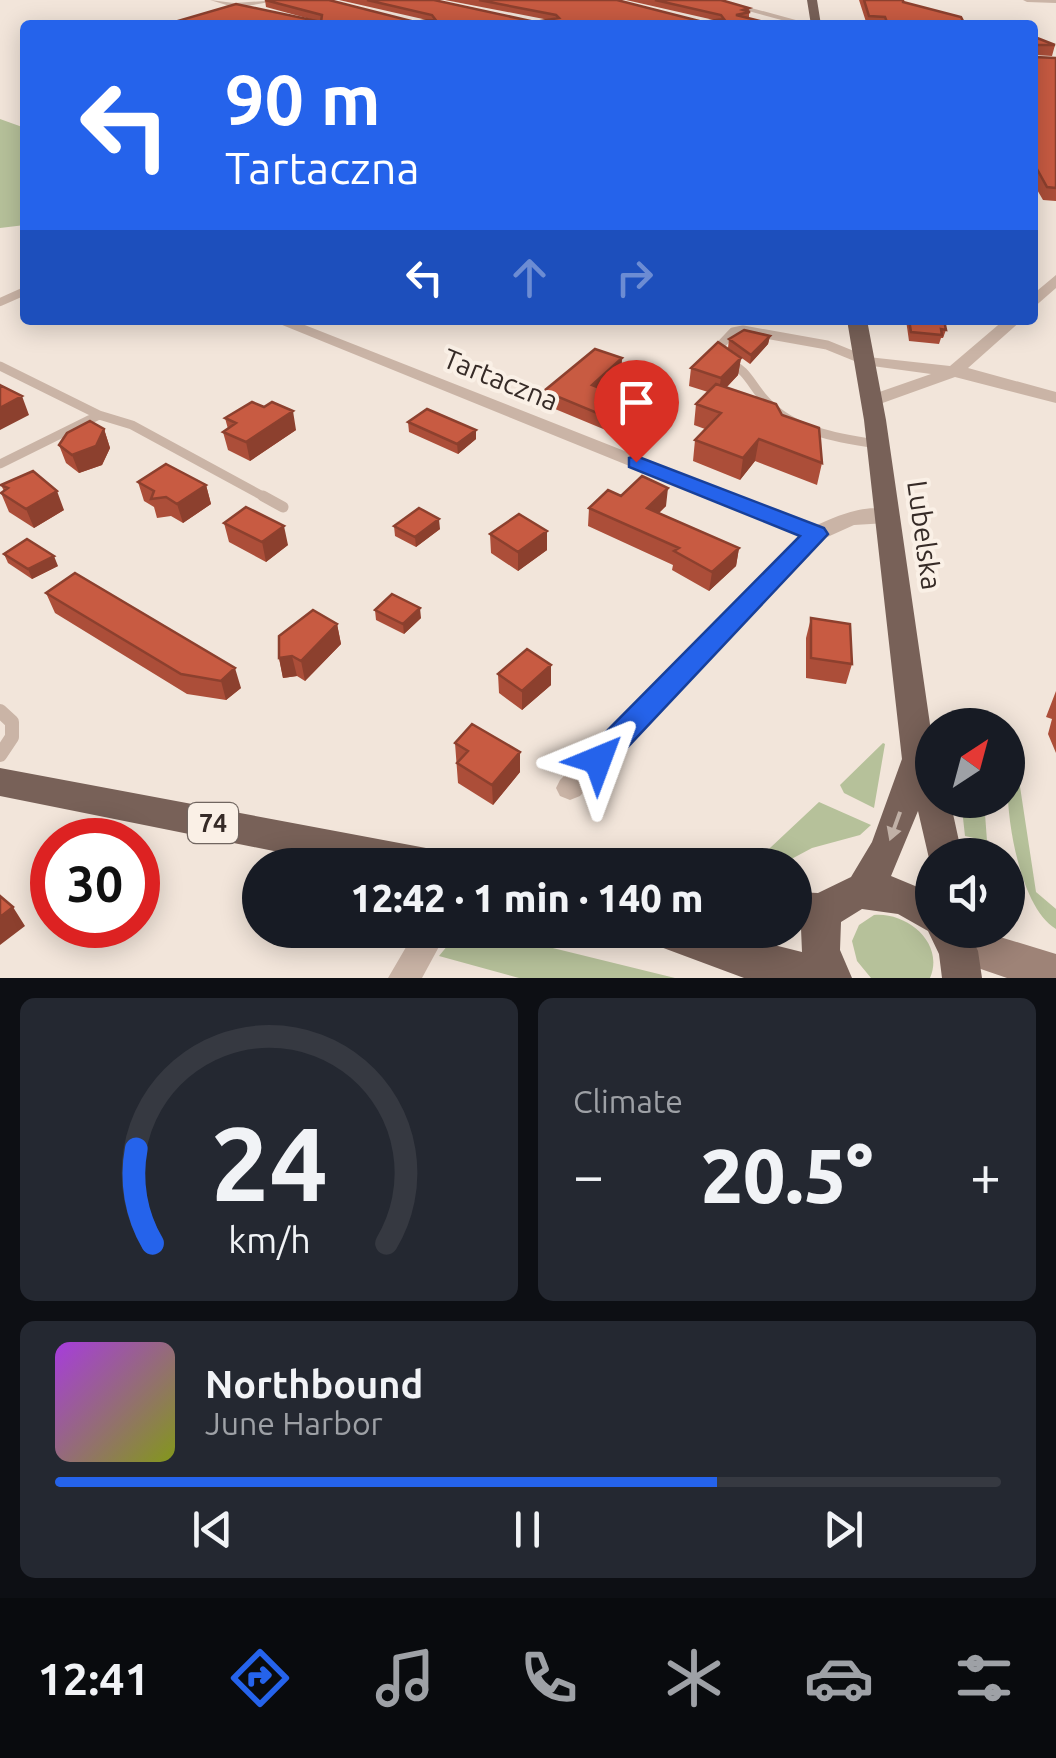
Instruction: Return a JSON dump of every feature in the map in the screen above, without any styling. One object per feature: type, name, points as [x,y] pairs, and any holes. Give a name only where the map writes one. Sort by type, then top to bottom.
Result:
[{"type":"main road","name":"Lubelska","points":[[858,325],[915,729]]},
{"type":"main road","name":"Lubelska","points":[[864,889],[886,849],[915,771]]},
{"type":"main road","name":"74","points":[[0,782],[339,848]]},
{"type":"main road","points":[[812,911],[864,889],[896,892],[915,910]]},
{"type":"main road","points":[[812,919],[832,978]]},
{"type":"main road","points":[[711,948],[832,978]]},
{"type":"street","points":[[214,0],[261,12]]},
{"type":"street","points":[[234,6],[277,0]]},
{"type":"street","points":[[712,0],[793,20]]},
{"type":"street","points":[[1027,0],[1056,1]]},
{"type":"street","points":[[1038,298],[1056,279]]},
{"type":"street","name":"Tartaczna","points":[[291,325],[816,534]]},
{"type":"street","points":[[871,401],[954,371],[1008,325]]},
{"type":"street","points":[[865,360],[954,371],[1056,398]]},
{"type":"street","points":[[570,788],[816,534],[851,518],[888,516]]},
{"type":"street","points":[[404,978],[422,948]]},
{"type":"street","points":[[972,948],[1056,974]]},
{"type":"lane","points":[[865,360],[826,345],[743,330],[733,332],[714,349],[719,356],[750,372],[766,401],[784,414],[839,438],[877,444]]},
{"type":"lane","points":[[0,366],[99,415],[132,426],[283,507]]},
{"type":"lane","points":[[0,464],[99,415]]},
{"type":"lane","points":[[0,711],[12,722],[12,737],[0,755]]},
{"type":"green space","points":[[0,119],[20,126],[20,226],[0,228]]},
{"type":"green space","points":[[883,743],[874,808],[844,793],[840,785]]},
{"type":"green space","points":[[819,802],[871,825],[860,835],[812,848],[770,848]]},
{"type":"green space","points":[[963,818],[985,818],[987,838],[965,836]]},
{"type":"green space","points":[[1010,818],[1025,818],[1036,892],[1056,909],[1056,929],[1043,918],[1025,883],[1025,838],[1012,835]]},
{"type":"green space","points":[[874,915],[910,924],[915,928],[915,948],[930,948],[930,978],[871,978],[857,961],[852,941],[859,925]]},
{"type":"green space","points":[[446,948],[553,948],[675,978],[519,978],[439,956]]},
{"type":"building","points":[[265,0],[329,0],[407,20],[321,20],[322,15]]},
{"type":"building","points":[[367,0],[434,0],[526,20],[428,20],[435,19],[432,15]]},
{"type":"building","points":[[479,0],[617,0],[695,20],[547,20],[559,18]]},
{"type":"building","points":[[655,0],[721,0],[749,8],[743,10],[750,12],[736,15],[756,20],[717,20],[724,19],[721,15]]},
{"type":"building","points":[[864,0],[903,0],[962,20],[886,20],[869,16]]},
{"type":"building","points":[[236,4],[312,20],[181,20]]},
{"type":"building","points":[[1038,57],[1056,58],[1056,188],[1047,187],[1038,171]]},
{"type":"building","points":[[910,325],[945,325],[946,330],[941,329],[942,335],[911,332]]},
{"type":"building","points":[[744,330],[770,336],[751,355],[729,339]]},
{"type":"building","points":[[718,342],[741,358],[721,378],[691,368]]},
{"type":"building","points":[[595,349],[622,358],[592,385],[659,411],[638,430],[544,391]]},
{"type":"building","points":[[716,384],[776,404],[782,415],[819,428],[822,463],[759,439],[743,458],[695,440],[721,413],[696,404]]},
{"type":"building","points":[[0,385],[22,396],[0,408]]},
{"type":"building","points":[[252,402],[264,407],[272,402],[293,411],[246,442],[223,432],[236,423],[225,418]]},
{"type":"building","points":[[427,409],[476,430],[457,444],[408,422]]},
{"type":"building","points":[[90,421],[104,429],[96,446],[72,455],[59,445],[67,433]]},
{"type":"building","points":[[166,464],[206,485],[177,504],[166,497],[151,499],[154,491],[138,482]]},
{"type":"building","points":[[33,471],[57,491],[26,509],[1,493],[8,488],[1,485]]},
{"type":"building","points":[[642,476],[668,488],[647,508],[739,548],[712,572],[674,551],[679,548],[589,508],[608,490],[621,496]]},
{"type":"building","points":[[246,507],[284,526],[262,542],[224,523]]},
{"type":"building","points":[[419,508],[439,519],[415,537],[394,526]]},
{"type":"building","points":[[519,514],[547,531],[518,552],[490,534]]},
{"type":"building","points":[[27,539],[54,556],[28,569],[4,554]]},
{"type":"building","points":[[75,573],[235,668],[221,681],[181,674],[46,593]]},
{"type":"building","points":[[392,594],[420,608],[403,624],[375,610]]},
{"type":"building","points":[[313,610],[337,624],[301,661],[292,656],[279,658],[279,636]]},
{"type":"building","points":[[811,618],[850,624],[852,664],[811,658]]},
{"type":"building","points":[[527,649],[551,665],[522,691],[498,674]]},
{"type":"building","points":[[472,724],[520,752],[492,785],[457,763],[468,751],[455,743]]},
{"type":"building","points":[[0,896],[13,907],[0,917]]},
{"type":"route","points":[[598,760],[816,534],[636,462]]}]
